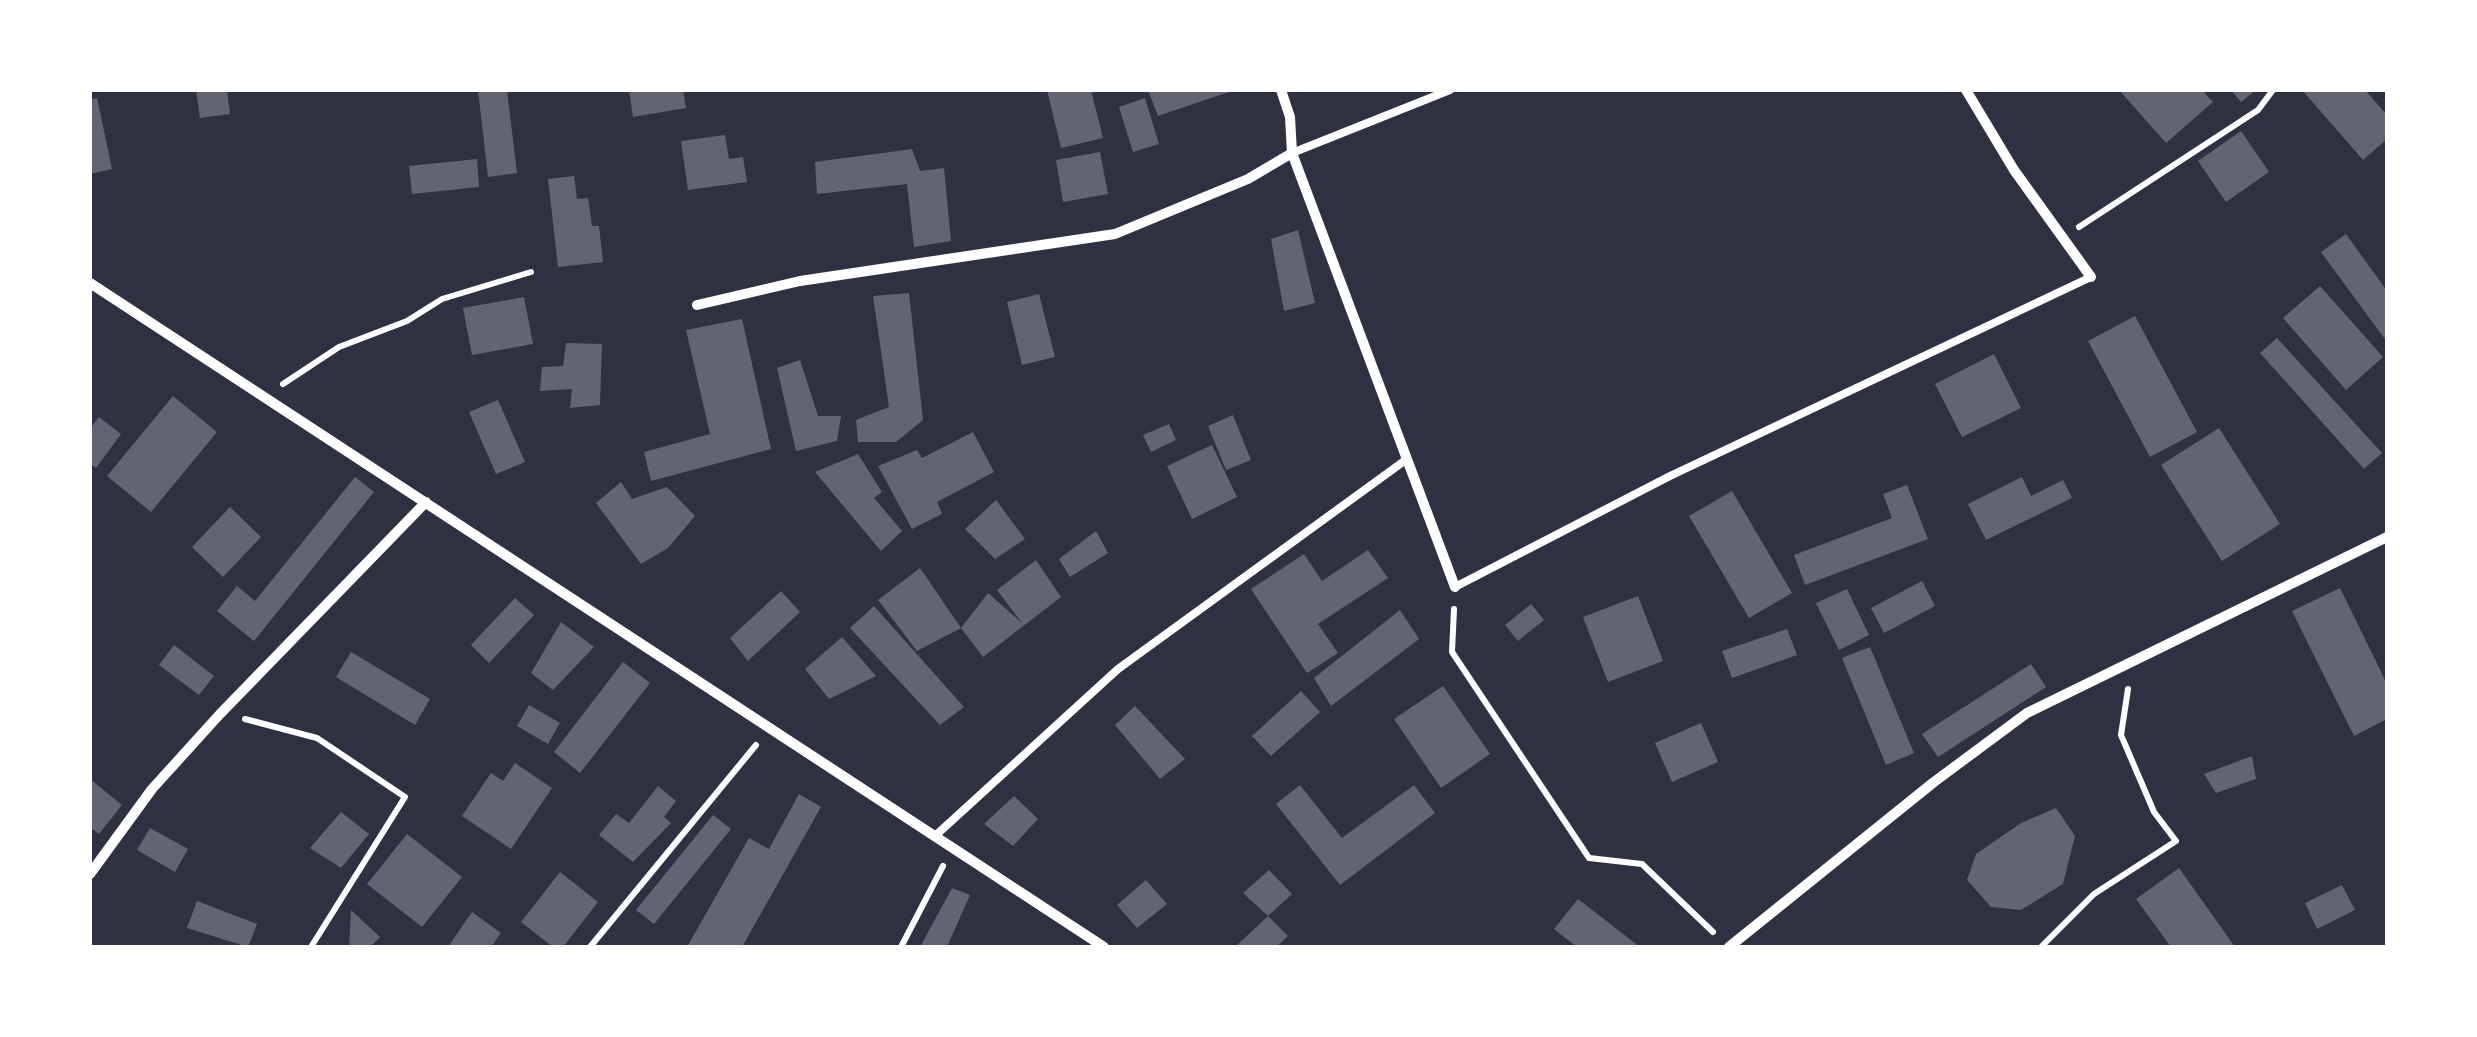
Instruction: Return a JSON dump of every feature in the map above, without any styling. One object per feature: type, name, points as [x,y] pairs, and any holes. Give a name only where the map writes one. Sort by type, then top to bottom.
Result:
[{"type":"street","points":[[1281,90],[1290,117],[1292,153],[1454,587]]},
{"type":"street","points":[[1966,90],[2014,170],[2065,236],[2090,277]]},
{"type":"street","points":[[698,305],[800,281],[1115,234],[1248,178],[1292,153]]},
{"type":"street","points":[[90,284],[1104,947]]},
{"type":"street","points":[[90,874],[152,789],[426,502]]},
{"type":"street","points":[[1729,947],[1934,782],[2027,713],[2387,537]]},
{"type":"lane","points":[[1292,153],[1450,90]]},
{"type":"lane","points":[[1454,587],[1670,476],[2090,277]]},
{"type":"lane","points":[[934,836],[1118,669],[1407,459]]},
{"type":"path","points":[[2065,236],[2258,110],[2272,90]]},
{"type":"path","points":[[266,396],[339,347],[406,322],[442,299],[530,272]]},
{"type":"path","points":[[1454,587],[1452,652],[1589,858],[1642,864],[1716,935]]},
{"type":"path","points":[[2040,947],[2094,894],[2176,841],[2154,812],[2121,735],[2133,660]]},
{"type":"path","points":[[220,714],[317,738],[406,797],[310,947]]},
{"type":"path","points":[[590,947],[769,729]]},
{"type":"path","points":[[901,947],[953,848]]},
{"type":"building","points":[[196,90],[227,90],[230,114],[200,118]]},
{"type":"building","points":[[478,90],[507,90],[517,173],[488,177]]},
{"type":"building","points":[[629,90],[683,90],[686,108],[633,117]]},
{"type":"building","points":[[1047,90],[1091,90],[1103,138],[1061,148]]},
{"type":"building","points":[[1148,90],[1232,90],[1232,91],[1158,116]]},
{"type":"building","points":[[2119,90],[2202,90],[2213,102],[2166,143]]},
{"type":"building","points":[[2231,90],[2256,90],[2241,102]]},
{"type":"building","points":[[2302,90],[2365,90],[2387,115],[2387,139],[2363,160]]},
{"type":"building","points":[[97,98],[112,169],[90,174],[90,100]]},
{"type":"building","points":[[1145,98],[1159,144],[1133,152],[1119,107]]},
{"type":"building","points":[[2241,131],[2269,172],[2226,202],[2198,161]]},
{"type":"building","points":[[725,135],[729,159],[743,157],[747,182],[688,190],[681,141]]},
{"type":"building","points":[[912,149],[920,171],[944,168],[951,241],[914,247],[907,184],[817,194],[815,162]]},
{"type":"building","points":[[1100,152],[1108,194],[1063,202],[1056,160]]},
{"type":"building","points":[[477,159],[479,187],[412,194],[409,166]]},
{"type":"building","points":[[574,176],[577,199],[588,198],[592,226],[599,226],[603,262],[558,267],[548,179]]},
{"type":"building","points":[[1298,230],[1315,303],[1284,311],[1271,239]]},
{"type":"building","points":[[2346,234],[2387,291],[2387,342],[2321,252]]},
{"type":"building","points":[[2320,286],[2383,357],[2346,390],[2283,318]]},
{"type":"building","points":[[909,293],[923,420],[896,442],[858,442],[856,420],[889,407],[873,296]]},
{"type":"building","points":[[1039,294],[1055,357],[1022,365],[1007,302]]},
{"type":"building","points":[[524,297],[533,344],[472,355],[463,308]]},
{"type":"building","points":[[2135,316],[2197,432],[2150,457],[2088,341]]},
{"type":"building","points":[[742,319],[771,449],[651,481],[644,452],[710,434],[686,330]]},
{"type":"building","points":[[2277,338],[2382,453],[2364,469],[2260,353]]},
{"type":"building","points":[[566,343],[602,344],[600,405],[570,408],[572,389],[540,391],[542,367],[563,366]]},
{"type":"building","points":[[1994,354],[2021,408],[1962,437],[1935,384]]},
{"type":"building","points":[[800,360],[818,416],[841,416],[837,441],[796,451],[777,368]]},
{"type":"building","points":[[173,396],[217,432],[151,512],[107,476]]},
{"type":"building","points":[[498,400],[525,462],[496,474],[469,412]]},
{"type":"building","points":[[1233,415],[1251,460],[1226,470],[1208,426]]},
{"type":"building","points":[[99,417],[121,434],[96,468],[90,464],[90,429]]},
{"type":"building","points":[[1169,424],[1176,440],[1151,452],[1143,435]]},
{"type":"building","points":[[2219,428],[2280,524],[2222,561],[2161,465]]},
{"type":"building","points":[[973,432],[994,472],[937,502],[942,514],[912,529],[878,466],[917,450],[922,458]]},
{"type":"building","points":[[1212,445],[1237,497],[1192,519],[1167,466]]},
{"type":"building","points":[[858,454],[882,492],[874,498],[902,531],[881,551],[815,472]]},
{"type":"building","points":[[355,477],[374,492],[254,641],[217,611],[237,586],[255,601]]},
{"type":"building","points":[[2022,477],[2031,496],[2063,480],[2072,498],[1986,540],[1968,504]]},
{"type":"building","points":[[621,482],[632,499],[667,487],[695,516],[668,548],[641,564],[596,503]]},
{"type":"building","points":[[1907,485],[1928,539],[1805,585],[1794,555],[1892,518],[1883,494]]},
{"type":"building","points":[[1732,491],[1792,593],[1749,618],[1689,516]]},
{"type":"building","points":[[996,500],[1025,539],[995,559],[965,529]]},
{"type":"building","points":[[230,507],[261,537],[223,577],[192,547]]},
{"type":"building","points":[[1096,531],[1108,553],[1070,577],[1059,559]]},
{"type":"building","points":[[1368,550],[1388,578],[1318,624],[1338,653],[1307,673],[1251,589],[1304,554],[1322,581]]},
{"type":"building","points":[[1036,560],[1061,597],[983,657],[961,628],[988,593],[1022,623],[997,590]]},
{"type":"building","points":[[920,568],[961,628],[917,651],[878,600]]},
{"type":"building","points":[[1922,581],[1935,606],[1884,633],[1871,608]]},
{"type":"building","points":[[2340,588],[2387,684],[2387,719],[2354,736],[2292,611]]},
{"type":"building","points":[[1847,589],[1869,635],[1839,650],[1816,603]]},
{"type":"building","points":[[781,591],[800,612],[748,661],[730,638]]},
{"type":"building","points":[[1638,596],[1663,661],[1608,682],[1583,617]]},
{"type":"building","points":[[515,598],[534,615],[489,663],[471,645]]},
{"type":"building","points":[[1531,604],[1544,620],[1518,641],[1505,625]]},
{"type":"building","points":[[874,606],[964,707],[940,725],[850,628]]},
{"type":"building","points":[[1400,610],[1419,639],[1331,706],[1314,678]]},
{"type":"building","points":[[561,622],[594,647],[553,690],[531,673]]},
{"type":"building","points":[[1787,629],[1797,655],[1732,678],[1722,651]]},
{"type":"building","points":[[842,637],[876,676],[829,699],[805,669]]},
{"type":"building","points":[[174,645],[214,676],[199,695],[159,665]]},
{"type":"building","points":[[1870,647],[1914,753],[1886,765],[1842,658]]},
{"type":"building","points":[[351,652],[430,699],[415,725],[336,677]]},
{"type":"building","points":[[623,662],[650,683],[580,773],[554,752]]},
{"type":"building","points":[[2031,664],[2046,687],[1938,757],[1922,734]]},
{"type":"building","points":[[1443,686],[1490,754],[1441,788],[1394,719]]},
{"type":"building","points":[[1301,691],[1320,712],[1271,756],[1252,736]]},
{"type":"building","points":[[529,705],[560,723],[548,744],[517,726]]},
{"type":"building","points":[[1135,706],[1185,759],[1160,779],[1115,725]]},
{"type":"building","points":[[1701,723],[1718,762],[1672,782],[1655,743]]},
{"type":"building","points":[[2252,756],[2256,779],[2216,793],[2204,774]]},
{"type":"building","points":[[515,763],[552,788],[511,849],[462,816],[491,773],[503,781]]},
{"type":"building","points":[[90,779],[122,805],[99,834],[90,827]]},
{"type":"building","points":[[1300,785],[1342,838],[1414,785],[1435,813],[1340,885],[1276,804]]},
{"type":"building","points":[[658,786],[676,801],[664,817],[671,823],[633,862],[599,835],[616,814],[629,823]]},
{"type":"building","points":[[799,794],[821,807],[742,947],[687,947],[749,838],[769,849]]},
{"type":"building","points":[[1014,796],[1038,819],[1013,846],[984,824]]},
{"type":"building","points":[[2056,808],[2075,836],[2063,884],[2021,910],[1991,907],[1967,880],[1976,854],[2021,823]]},
{"type":"building","points":[[341,812],[369,834],[341,868],[310,848]]},
{"type":"building","points":[[713,815],[731,829],[654,924],[636,910]]},
{"type":"building","points":[[150,828],[188,849],[175,872],[137,850]]},
{"type":"building","points":[[407,834],[462,877],[422,927],[367,884]]},
{"type":"building","points":[[2179,868],[2235,947],[2171,947],[2136,899]]},
{"type":"building","points":[[1269,870],[1292,894],[1268,916],[1243,893]]},
{"type":"building","points":[[560,872],[598,902],[563,947],[553,947],[521,922]]},
{"type":"building","points":[[1146,880],[1167,904],[1137,928],[1117,905]]},
{"type":"building","points":[[2342,885],[2355,910],[2317,929],[2305,903]]},
{"type":"building","points":[[952,888],[970,895],[947,947],[920,947]]},
{"type":"building","points":[[1578,899],[1640,947],[1577,947],[1554,929]]},
{"type":"building","points":[[197,901],[257,924],[248,947],[187,928]]},
{"type":"building","points":[[351,910],[380,937],[370,947],[349,947]]},
{"type":"building","points":[[472,912],[501,933],[491,947],[448,947]]},
{"type":"building","points":[[1268,916],[1288,936],[1276,947],[1235,947]]}]
